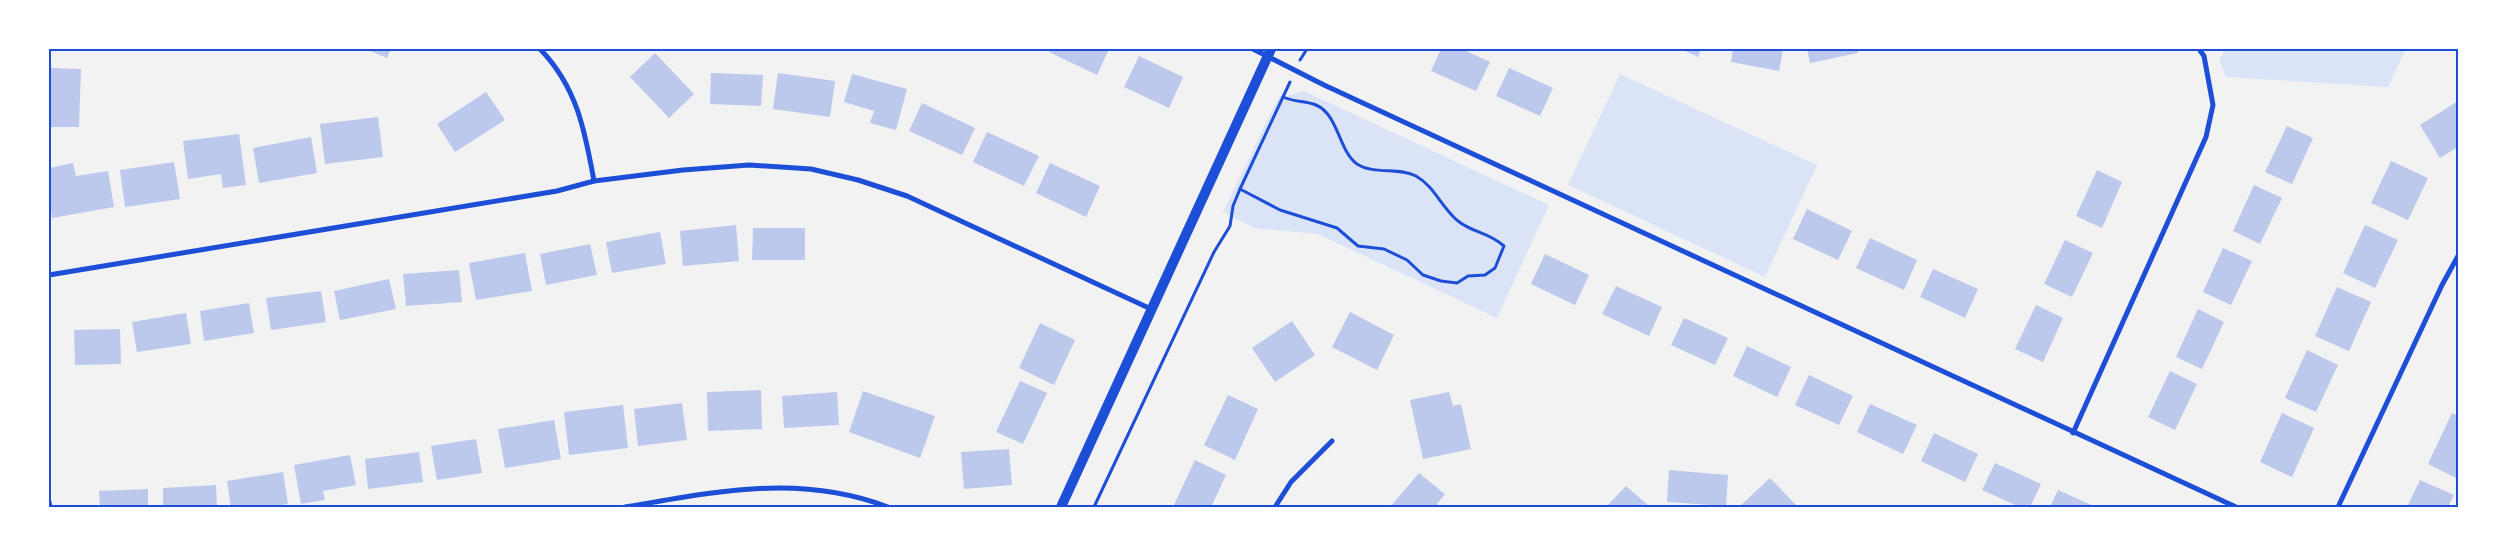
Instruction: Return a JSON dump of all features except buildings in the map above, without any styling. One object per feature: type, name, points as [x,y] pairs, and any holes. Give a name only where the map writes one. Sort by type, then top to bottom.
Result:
[{"type":"main road","points":[[1061,507],[1269,53]]},
{"type":"street","points":[[540,49],[560,75],[584,125],[594,181]]},
{"type":"street","points":[[1253,49],[1269,53],[1324,85],[2236,507]]},
{"type":"street","points":[[2072,432],[2206,137],[2213,105],[2204,56],[2200,49]]},
{"type":"street","points":[[49,275],[557,191],[594,181],[683,170],[749,165],[811,170],[858,180],[907,196],[1151,309]]},
{"type":"street","points":[[2338,507],[2442,285],[2458,256]]},
{"type":"street","points":[[1275,507],[1291,482],[1332,441]]},
{"type":"street","points":[[625,507],[736,489],[772,486],[822,489],[869,500],[888,507]]},
{"type":"street","points":[[49,502],[50,507]]},
{"type":"path","points":[[1303,53],[1307,49]]},
{"type":"path","points":[[1094,507],[1214,252],[1230,226],[1233,206],[1240,189],[1283,97],[1296,103],[1317,106],[1323,110],[1328,115],[1347,153],[1358,164],[1377,170],[1415,175],[1426,184],[1456,220],[1469,228],[1492,236],[1504,246],[1501,258],[1495,268],[1485,275],[1468,276],[1457,283],[1441,281],[1423,275],[1407,260],[1384,250],[1358,246],[1337,228],[1280,210],[1240,189]]},
{"type":"shaded area","points":[[2226,49],[2406,49],[2388,87],[2226,77],[2219,60]]},
{"type":"shaded area","points":[[1620,74],[1817,165],[1765,277],[1568,185]]},
{"type":"shaded area","points":[[1304,91],[1549,205],[1497,318],[1318,234],[1254,228],[1223,212],[1279,96],[1283,97]]}]
